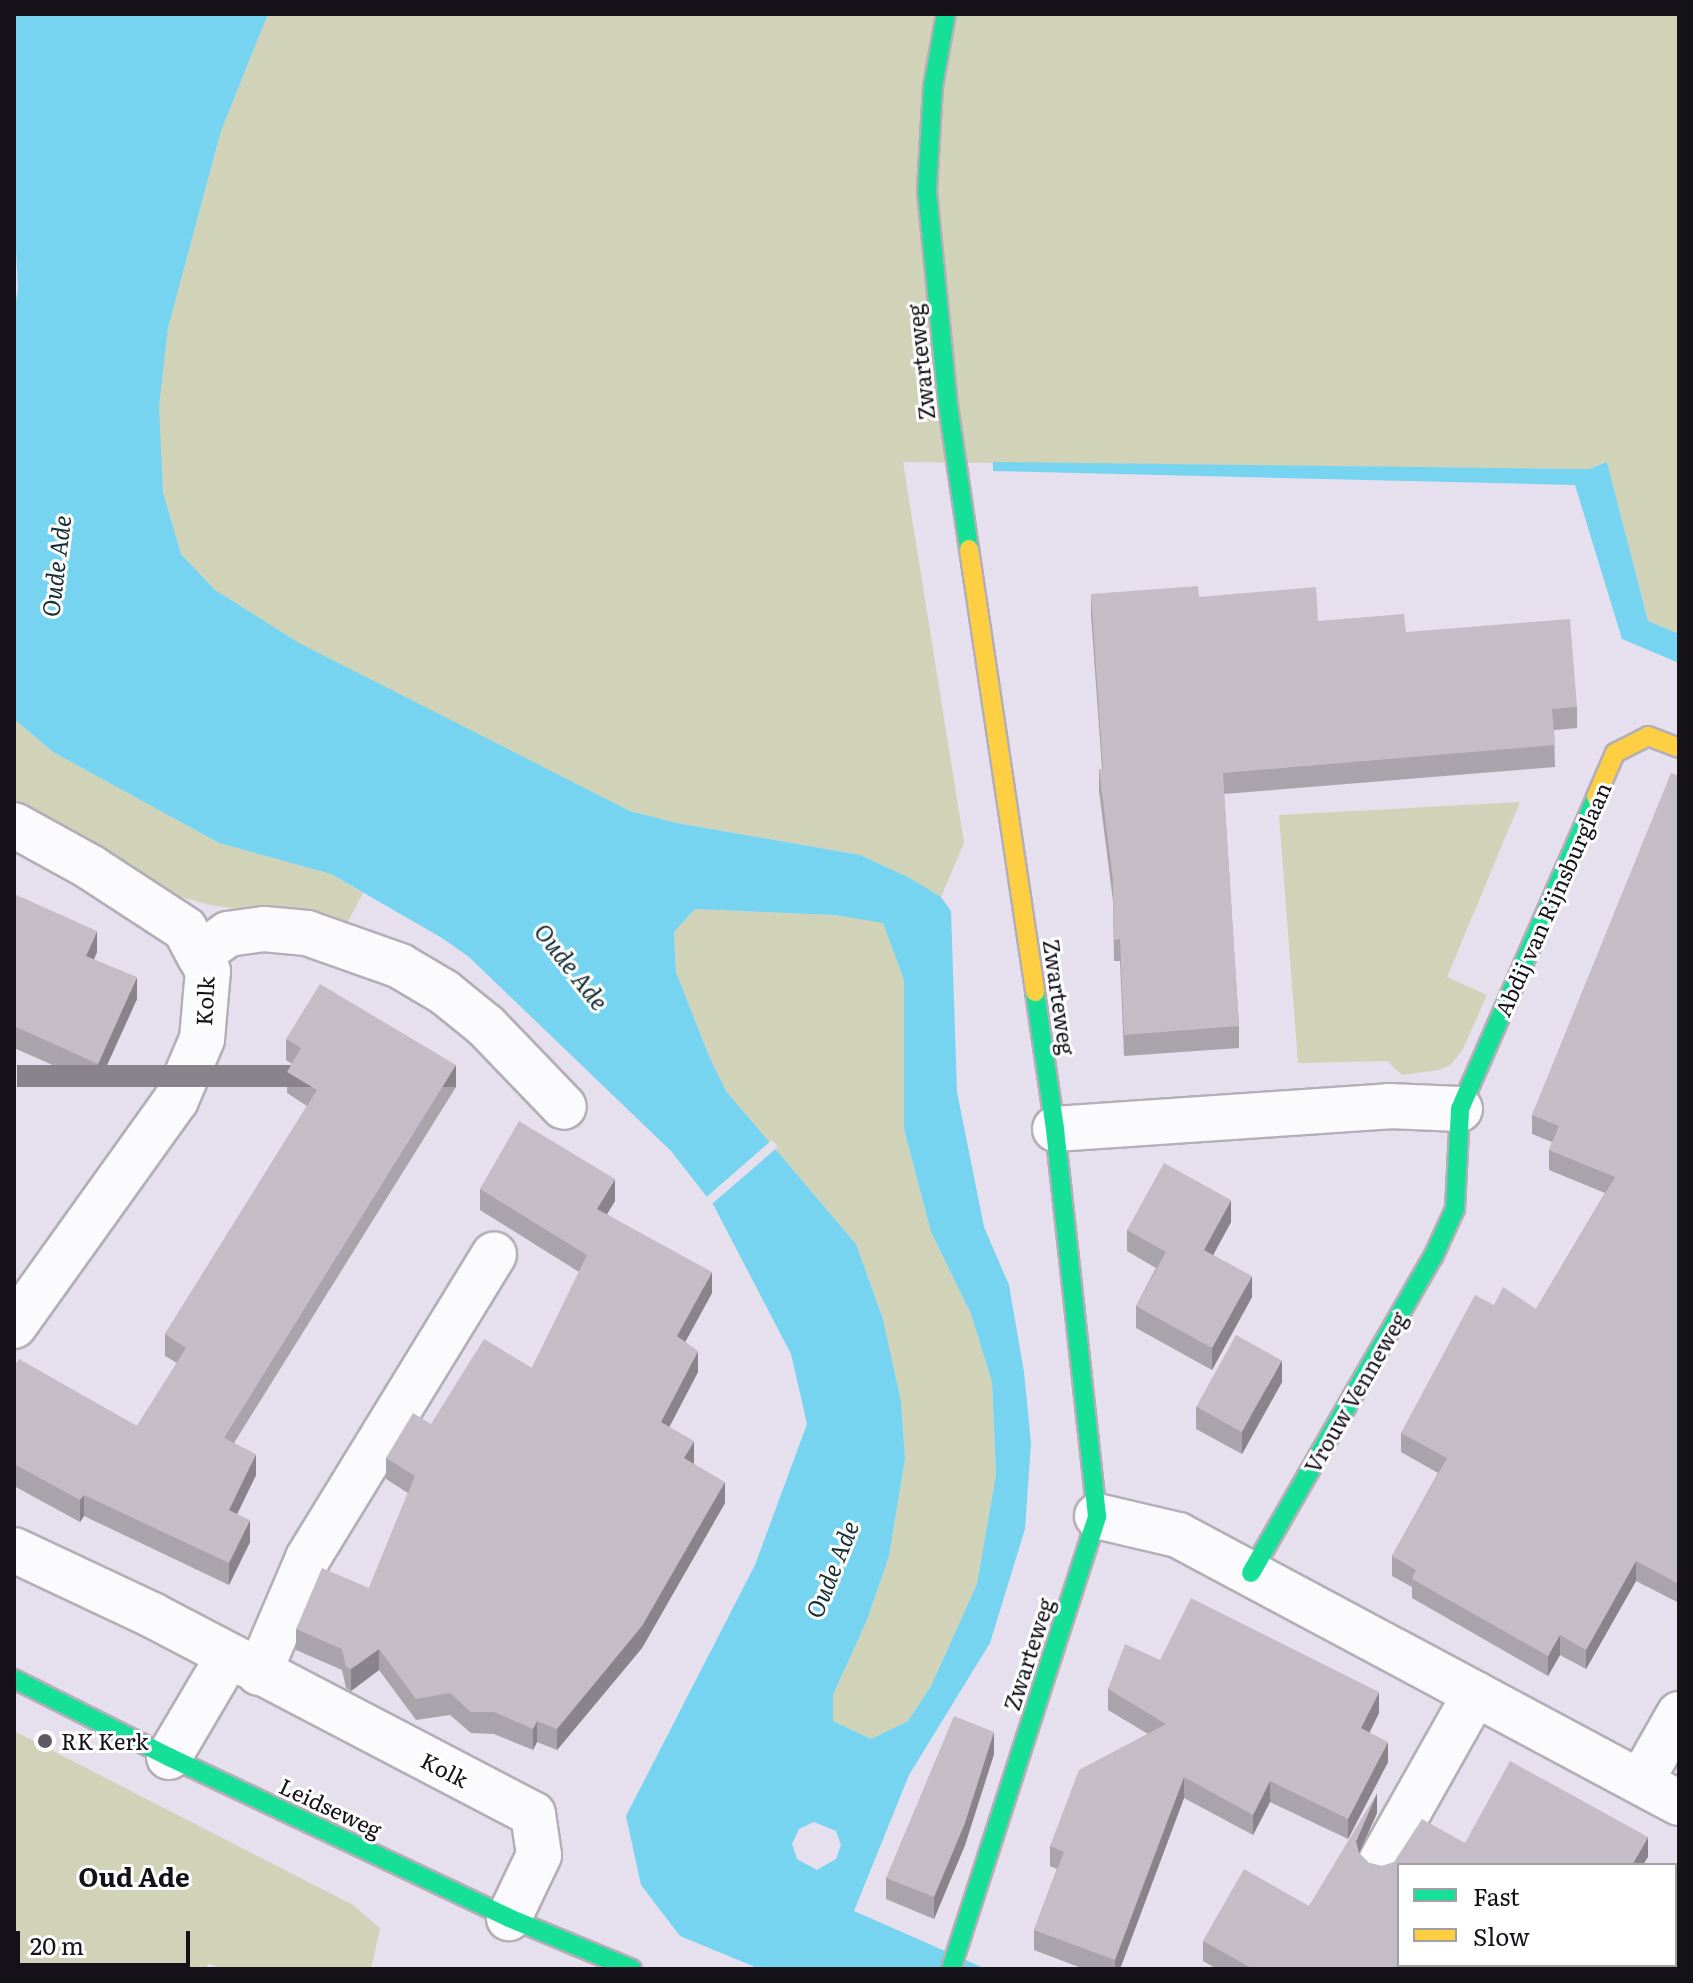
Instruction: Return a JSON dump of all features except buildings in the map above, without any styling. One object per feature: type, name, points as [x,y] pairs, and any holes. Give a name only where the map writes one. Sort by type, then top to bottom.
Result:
[{"type":"street","name":"Zwarteweg","points":[[946,14],[933,86],[927,191],[943,354],[1055,1129],[1097,1516],[951,1969]]},
{"type":"street","name":"Abdij van Rijnsburglaan","points":[[1455,1209],[1460,1109],[1615,753],[1648,736],[1679,748]]},
{"type":"street","points":[[14,825],[90,867],[185,929],[199,955]]},
{"type":"street","name":"Kolk","points":[[14,1326],[176,1100],[202,1039],[208,971],[199,955],[228,934],[264,929],[307,933],[400,966],[444,992],[486,1026],[564,1107]]},
{"type":"street","points":[[1055,1129],[1389,1106],[1460,1109]]},
{"type":"street","name":"Vrouw Venneweg","points":[[1251,1573],[1433,1257],[1455,1209]]},
{"type":"street","points":[[169,1757],[243,1665],[494,1254]]},
{"type":"street","points":[[1097,1516],[1178,1535],[1679,1803]]},
{"type":"street","name":"Kolk","points":[[14,1550],[152,1615],[533,1814],[539,1855],[509,1918]]},
{"type":"street","name":"Leidseweg","points":[[14,1679],[169,1757],[509,1918],[632,1969]]},
{"type":"street","points":[[1381,1861],[1475,1694]]},
{"type":"street","points":[[1641,1781],[1679,1714]]},
{"type":"green space","points":[[268,14],[1679,14],[1679,634],[1648,621],[1607,462],[1589,469],[903,462],[964,843],[941,897],[910,878],[860,855],[677,823],[630,811],[299,644],[215,590],[181,554],[163,492],[158,407],[168,328],[221,131]]},
{"type":"green space","points":[[14,719],[53,752],[219,843],[331,874],[363,893],[345,927],[206,904],[161,891],[14,804]]},
{"type":"green space","points":[[1520,802],[1447,977],[1487,995],[1463,1049],[1451,1065],[1402,1075],[1387,1061],[1298,1063],[1279,815]]},
{"type":"green space","points":[[695,909],[834,915],[883,922],[904,980],[904,1129],[931,1232],[971,1314],[992,1382],[996,1474],[977,1584],[931,1686],[908,1721],[871,1739],[833,1721],[833,1695],[867,1620],[889,1556],[905,1459],[901,1401],[883,1319],[856,1244],[726,1091],[709,1056],[676,972],[674,932]]},
{"type":"green space","points":[[14,1731],[353,1905],[380,1928],[371,1969],[224,1969],[208,1964],[206,1969],[14,1969]]},
{"type":"water","name":"Oude Ade","points":[[14,14],[268,14],[221,131],[168,328],[159,407],[163,492],[181,554],[215,590],[299,643],[630,811],[677,823],[860,855],[910,878],[941,897],[951,911],[957,1092],[984,1227],[1009,1285],[1024,1372],[1031,1443],[1025,1529],[990,1643],[909,1775],[854,1911],[986,1969],[760,1969],[680,1936],[641,1885],[626,1816],[755,1565],[807,1424],[791,1354],[714,1206],[671,1151],[469,957],[331,874],[219,843],[53,752],[14,719],[14,314],[18,289],[14,210]],"holes":[[[695,909],[834,915],[883,923],[904,980],[904,1129],[931,1232],[971,1314],[992,1382],[996,1474],[977,1584],[931,1686],[908,1721],[871,1739],[833,1721],[833,1695],[867,1620],[889,1556],[905,1459],[901,1401],[883,1319],[856,1244],[726,1091],[709,1056],[676,972],[674,932]],[[814,1822],[836,1831],[841,1845],[836,1859],[817,1870],[797,1859],[792,1844],[799,1829]]]},
{"type":"water","points":[[993,462],[1589,469],[1607,462],[1648,621],[1679,634],[1679,663],[1622,639],[1575,485],[993,471]]},
{"type":"pier","points":[[772,1140],[778,1147],[710,1206],[704,1199]]},
{"type":"traffic: fast","points":[[946,14],[933,86],[927,191],[948,405],[969,549]]},
{"type":"traffic: fast","points":[[1251,1573],[1433,1257],[1455,1209],[1460,1109],[1596,797]]},
{"type":"traffic: fast","points":[[951,1969],[1097,1516],[1055,1129],[1035,992]]},
{"type":"traffic: fast","points":[[14,1679],[169,1757],[509,1918],[632,1969]]},
{"type":"traffic: slow","points":[[969,549],[1035,992]]},
{"type":"traffic: slow","points":[[1596,797],[1615,753],[1648,736],[1679,748]]},
{"type":"place","name":"RK Kerk","points":[[45,1741]]},
{"type":"district","name":"Oud Ade","points":[[134,1876]]}]
